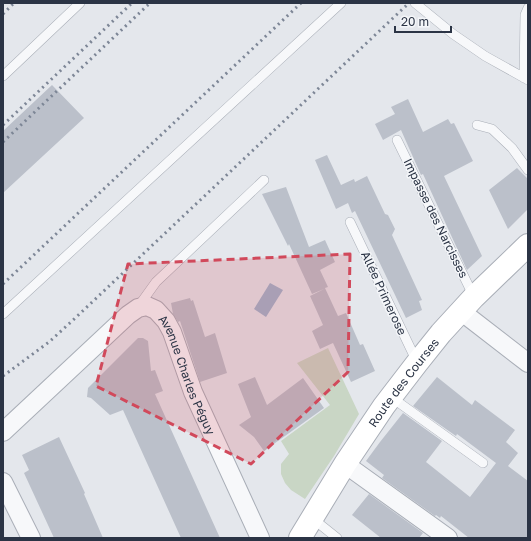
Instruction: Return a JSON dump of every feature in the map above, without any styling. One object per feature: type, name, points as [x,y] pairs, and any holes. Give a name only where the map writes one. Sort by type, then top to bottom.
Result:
[{"type":"street","name":"Route des Courses","points":[[300,538],[345,464],[384,406],[417,363],[441,333],[528,244]]},
{"type":"street","points":[[468,305],[528,363]]},
{"type":"street","name":"Avenue Charles Péguy","points":[[138,308],[147,306],[156,310],[166,321],[172,332],[194,392],[260,538]]},
{"type":"street","points":[[3,432],[128,315],[138,308]]},
{"type":"street","points":[[345,464],[448,538]]},
{"type":"street","points":[[3,482],[31,538]]},
{"type":"lane","points":[[3,76],[80,3]]},
{"type":"lane","points":[[3,314],[341,3]]},
{"type":"lane","points":[[414,3],[453,34],[485,56],[526,79]]},
{"type":"lane","points":[[526,79],[525,16],[528,8]]},
{"type":"lane","points":[[477,125],[492,130],[512,148],[528,170]]},
{"type":"lane","name":"Impasse des Narcisses","points":[[397,140],[468,305]]},
{"type":"lane","points":[[138,308],[156,282],[264,180]]},
{"type":"lane","name":"Allée Primerose","points":[[350,222],[417,363]]},
{"type":"lane","points":[[391,397],[483,463]]},
{"type":"lane","points":[[312,518],[337,538]]},
{"type":"highlighted area","points":[[350,254],[348,372],[251,464],[96,386],[128,264]]},
{"type":"green space","points":[[328,348],[359,414],[334,456],[305,499],[291,490],[285,483],[281,474],[281,464],[289,454],[281,441],[330,405],[297,363]]},
{"type":"water","points":[[270,283],[283,290],[266,317],[254,309]]},
{"type":"building","points":[[52,85],[84,118],[3,193],[3,131]]},
{"type":"building","points":[[408,99],[423,132],[448,119],[451,124],[454,123],[473,161],[444,176],[482,256],[467,270],[401,130],[383,140],[375,124],[395,114],[391,107]]},
{"type":"building","points":[[327,155],[341,185],[354,179],[355,182],[367,176],[385,214],[388,215],[395,229],[392,235],[422,300],[419,301],[422,310],[406,318],[355,211],[352,213],[348,203],[336,209],[315,160]]},
{"type":"building","points":[[517,168],[528,179],[528,209],[508,229],[489,190]]},
{"type":"building","points":[[286,187],[309,247],[325,240],[335,262],[320,270],[328,287],[325,288],[338,316],[346,313],[360,345],[363,344],[375,371],[351,382],[333,343],[320,349],[312,331],[323,325],[310,296],[324,289],[312,294],[289,244],[288,246],[262,194]]},
{"type":"building","points":[[190,298],[191,301],[193,300],[205,337],[215,333],[227,373],[200,382],[180,321],[178,322],[173,314],[171,303]]},
{"type":"building","points":[[138,338],[143,338],[148,341],[151,371],[155,370],[163,391],[155,394],[220,538],[181,538],[123,410],[110,415],[91,398],[87,397],[88,388]]},
{"type":"building","points":[[255,377],[267,405],[303,378],[324,408],[264,451],[254,437],[239,425],[251,417],[238,384]]},
{"type":"building","points":[[437,377],[472,405],[475,400],[515,430],[506,442],[518,453],[508,466],[528,481],[528,538],[469,538],[441,516],[440,518],[436,515],[435,516],[382,478],[384,475],[366,461],[403,413],[442,441],[426,462],[470,497],[496,463],[457,434],[456,436],[413,406]]},
{"type":"building","points":[[59,437],[85,493],[84,494],[103,538],[54,538],[24,473],[29,470],[22,455]]},
{"type":"building","points":[[369,494],[423,533],[419,538],[381,538],[352,515]]},
{"type":"railway","points":[[3,14],[14,3]]},
{"type":"railway","points":[[3,125],[132,3]]},
{"type":"railway","points":[[3,142],[150,3]]},
{"type":"railway","points":[[3,284],[301,3]]},
{"type":"railway","points":[[3,376],[49,342],[71,322],[409,3]]}]
